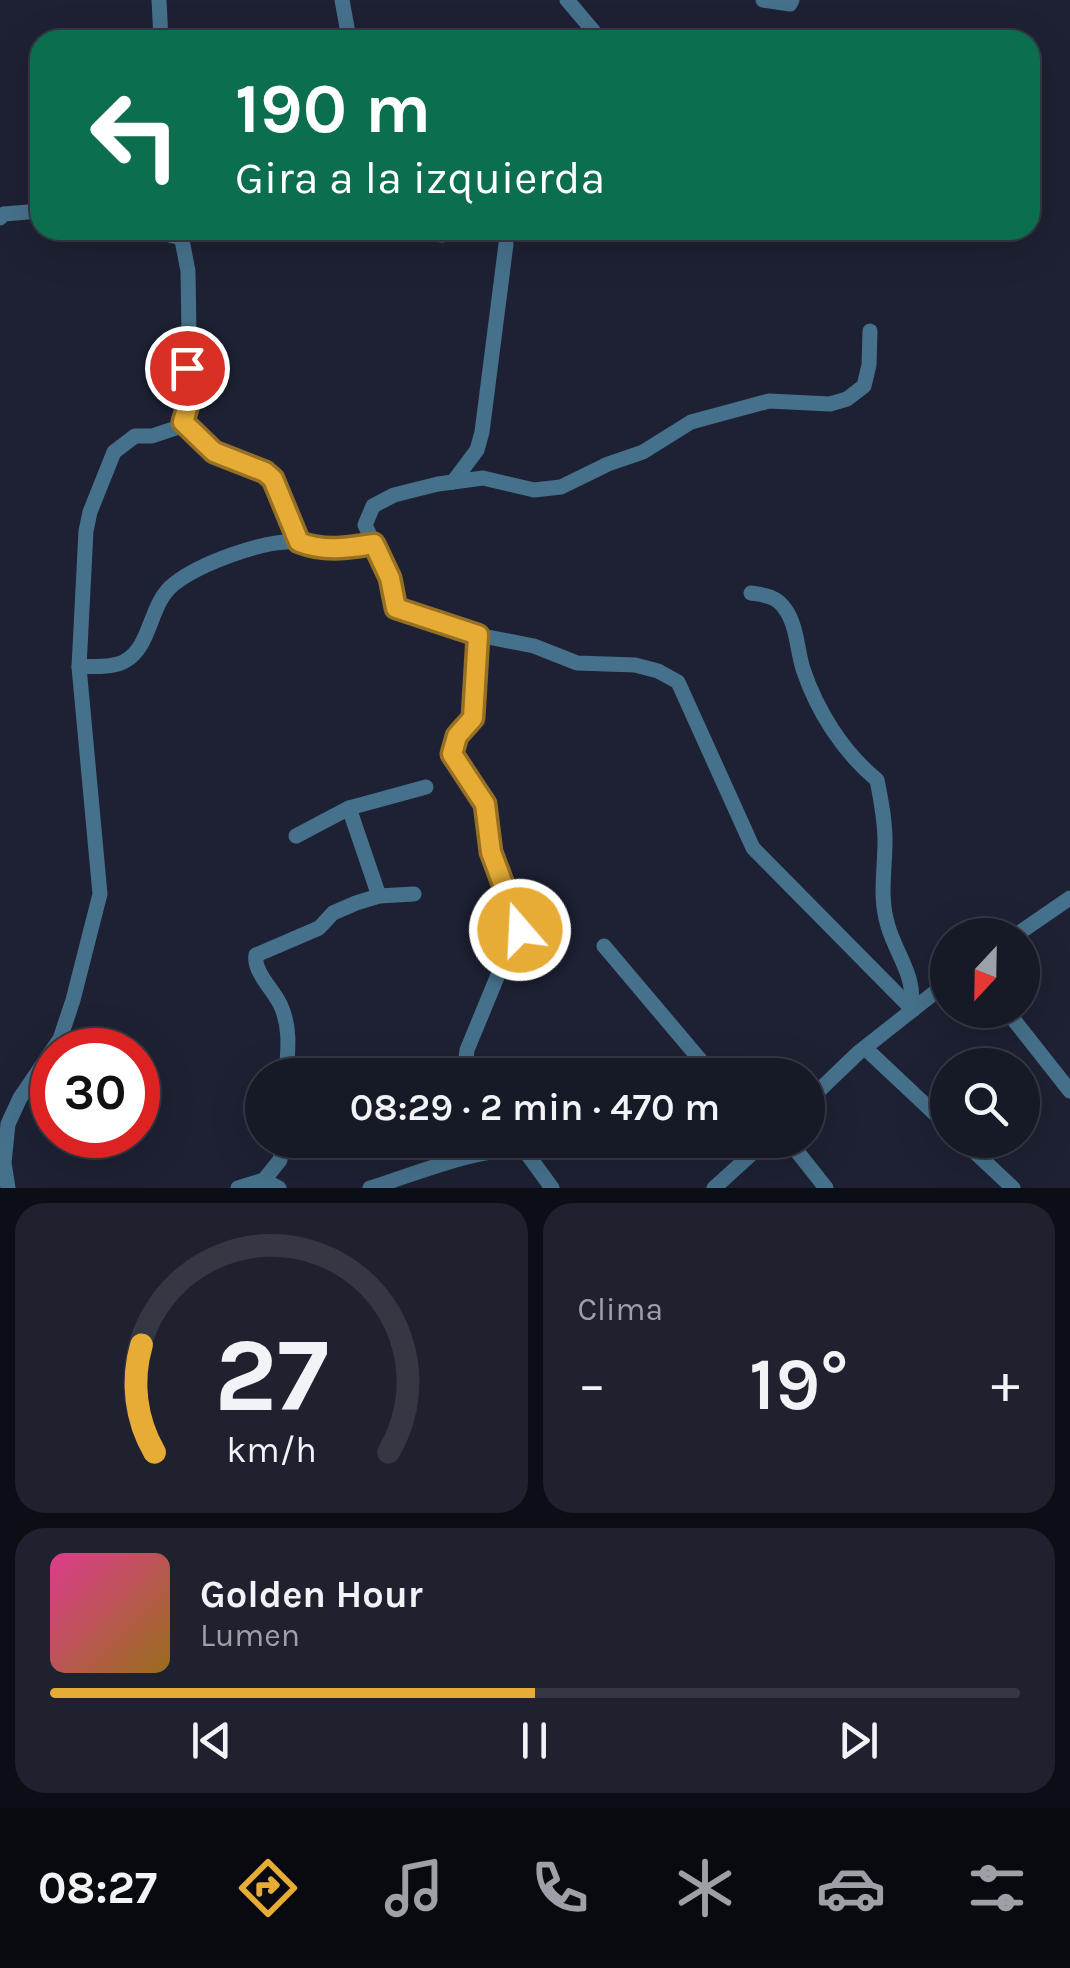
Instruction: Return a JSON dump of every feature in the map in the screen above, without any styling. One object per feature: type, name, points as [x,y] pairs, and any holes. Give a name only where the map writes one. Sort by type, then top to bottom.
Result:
[{"type":"street","points":[[159,0],[160,30]]},
{"type":"street","points":[[342,0],[347,30]]},
{"type":"street","points":[[568,0],[593,30]]},
{"type":"street","points":[[763,0],[790,4],[792,0]]},
{"type":"street","points":[[0,218],[4,214],[30,211]]},
{"type":"street","points":[[8,1188],[5,1118],[60,1039],[100,894],[79,667],[86,531],[114,452],[135,436],[152,436],[183,422],[190,398],[188,271],[182,240]]},
{"type":"street","points":[[453,482],[476,450],[482,432],[506,244]]},
{"type":"street","points":[[870,331],[864,386],[847,399],[830,404],[770,400],[691,422],[644,452],[608,464],[560,488],[534,490],[483,478],[394,495],[373,506],[365,524],[390,578],[396,608],[478,635],[534,646],[577,663],[634,664],[658,670],[678,682],[753,848],[911,1009]]},
{"type":"street","points":[[183,422],[214,452],[265,472],[273,479],[299,542]]},
{"type":"street","points":[[79,667],[124,663],[138,649],[158,602],[172,584],[212,564],[258,547],[299,542],[334,549],[374,544]]},
{"type":"street","points":[[751,594],[771,596],[785,608],[804,672],[828,721],[852,760],[877,780],[885,841],[881,886],[887,925],[911,982],[911,1009]]},
{"type":"street","points":[[466,1058],[520,930],[491,852],[485,804],[452,754],[457,736],[473,718],[478,635]]},
{"type":"street","points":[[296,836],[350,808],[426,787]]},
{"type":"street","points":[[350,808],[378,896]]},
{"type":"street","points":[[287,1058],[288,1025],[256,966],[256,955],[319,928],[333,914],[378,896],[414,894]]},
{"type":"street","points":[[1040,919],[1070,898]]},
{"type":"street","points":[[604,946],[699,1058]]},
{"type":"street","points":[[825,1085],[930,995]]},
{"type":"street","points":[[1020,1028],[1070,1091]]},
{"type":"street","points":[[865,1048],[930,1109]]},
{"type":"street","points":[[238,1188],[272,1184],[280,1158]]},
{"type":"street","points":[[370,1188],[455,1158]]},
{"type":"street","points":[[530,1158],[552,1188]]},
{"type":"street","points":[[714,1188],[747,1158]]},
{"type":"street","points":[[802,1158],[826,1188]]},
{"type":"street","points":[[981,1158],[1013,1188]]},
{"type":"route","points":[[187,368],[190,398],[183,422],[214,452],[265,472],[273,479],[299,542],[334,549],[374,544],[390,578],[396,608],[478,635],[473,718],[457,736],[452,754],[485,804],[491,852],[520,930]]}]
